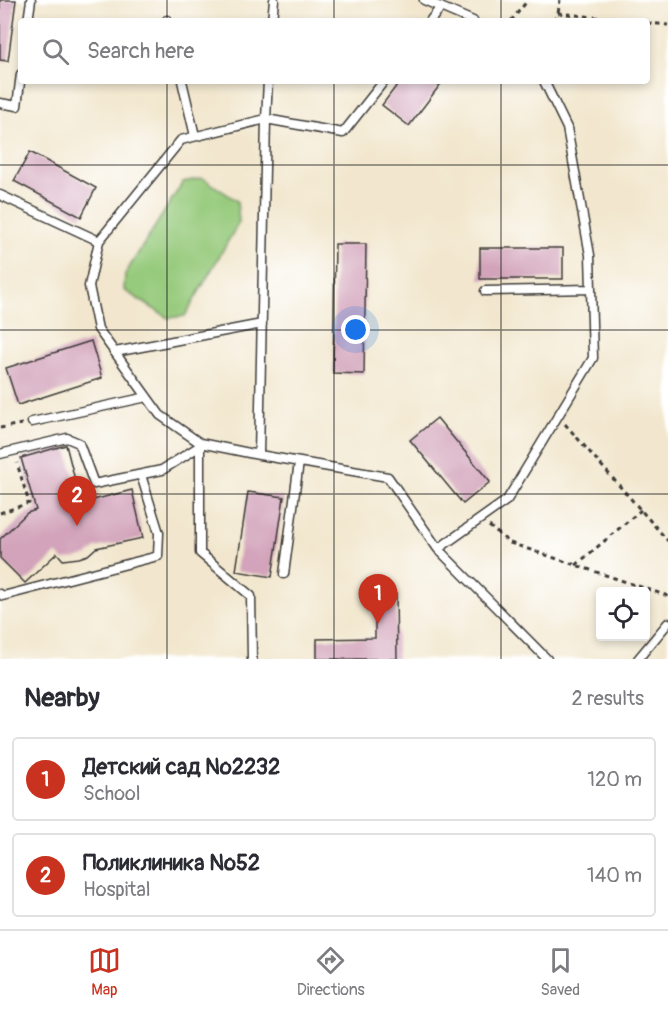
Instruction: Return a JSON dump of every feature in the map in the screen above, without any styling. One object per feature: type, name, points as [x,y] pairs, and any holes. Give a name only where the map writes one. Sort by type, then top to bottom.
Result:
[{"type":"lane","points":[[28,18],[31,0]]},
{"type":"lane","points":[[272,18],[274,0]]},
{"type":"lane","points":[[424,0],[465,18]]},
{"type":"lane","points":[[432,18],[441,7]]},
{"type":"lane","points":[[0,103],[17,106],[20,84]]},
{"type":"lane","points":[[183,84],[195,136]]},
{"type":"lane","points":[[259,455],[268,84]]},
{"type":"lane","points":[[382,84],[343,133],[266,119],[181,140],[99,241],[89,286],[98,329],[160,415],[200,444],[388,477],[438,549],[548,659]]},
{"type":"lane","points":[[438,549],[507,500],[593,358],[590,255],[567,128],[545,84]]},
{"type":"lane","points":[[0,195],[99,241]]},
{"type":"lane","points":[[485,291],[591,289]]},
{"type":"lane","points":[[115,352],[262,324]]},
{"type":"lane","points":[[32,422],[147,397]]},
{"type":"lane","points":[[0,454],[67,438],[79,443],[94,484],[162,470],[200,444]]},
{"type":"lane","points":[[200,444],[200,553],[251,596],[252,659]]},
{"type":"lane","points":[[284,574],[299,462]]},
{"type":"lane","points":[[0,594],[3,596],[158,556],[159,533],[141,475]]},
{"type":"lane","points":[[638,659],[668,623]]},
{"type":"path","points":[[513,18],[528,0]]},
{"type":"path","points":[[556,18],[560,0]]},
{"type":"path","points":[[558,13],[604,18]]},
{"type":"path","points":[[650,23],[668,25]]},
{"type":"path","points":[[558,416],[668,541]]},
{"type":"path","points":[[0,428],[32,422]]},
{"type":"path","points":[[0,513],[29,503],[15,455]]},
{"type":"path","points":[[575,565],[641,510]]},
{"type":"path","points":[[480,519],[510,543],[668,597]]},
{"type":"green space","points":[[203,178],[237,201],[239,222],[185,316],[168,318],[124,290],[125,274],[183,182]]},
{"type":"building","points":[[0,0],[16,0],[8,61],[0,60]]},
{"type":"building","points":[[398,84],[441,84],[409,126],[382,105]]},
{"type":"building","points":[[30,152],[96,188],[81,217],[14,181]]},
{"type":"building","points":[[335,244],[366,244],[364,374],[333,373]]},
{"type":"building","points":[[480,248],[563,248],[563,279],[480,279]]},
{"type":"building","points":[[91,341],[102,378],[18,405],[6,368]]},
{"type":"building","points":[[437,418],[490,482],[463,504],[410,440]]},
{"type":"building","points":[[66,445],[81,503],[132,490],[143,538],[96,548],[88,555],[79,558],[63,560],[57,553],[25,583],[0,558],[0,539],[27,513],[36,510],[21,458]]},
{"type":"building","points":[[248,492],[284,497],[272,577],[236,571]]},
{"type":"building","points":[[396,594],[397,659],[317,659],[317,639],[375,638],[375,609],[370,609],[370,595]]},
{"type":"place","name":"Поликлиника №52","points":[[77,526]]},
{"type":"place","name":"Детский сад №2232","points":[[378,624]]}]
